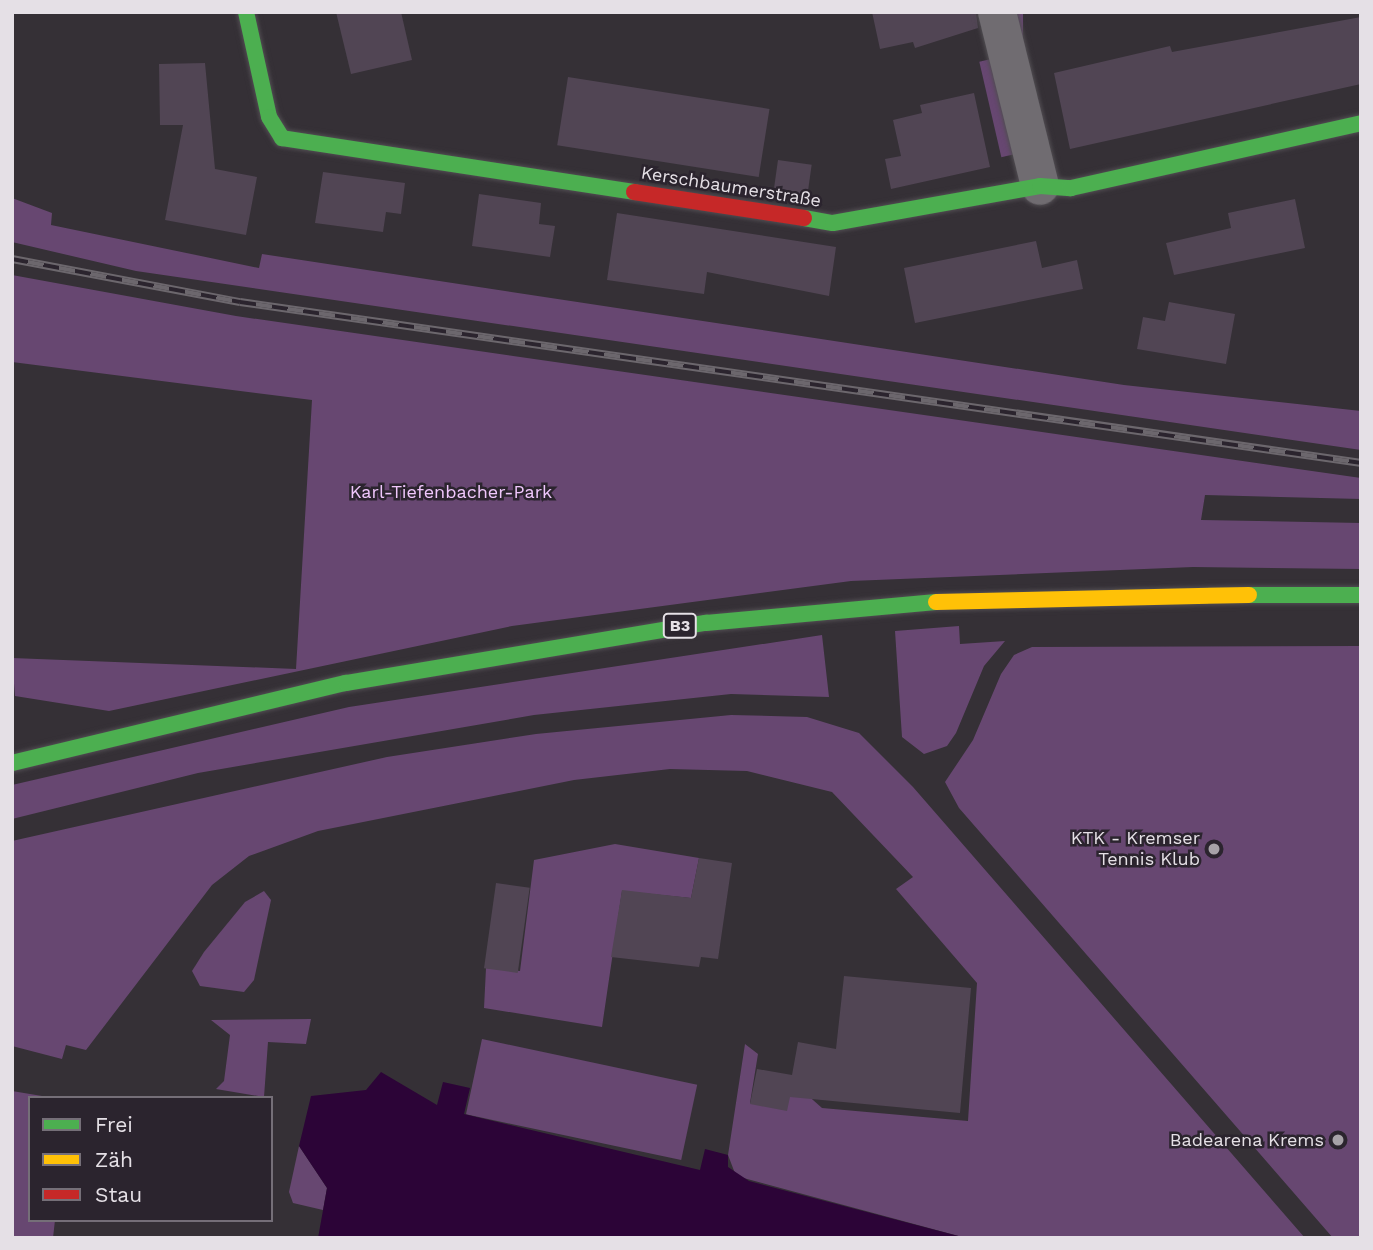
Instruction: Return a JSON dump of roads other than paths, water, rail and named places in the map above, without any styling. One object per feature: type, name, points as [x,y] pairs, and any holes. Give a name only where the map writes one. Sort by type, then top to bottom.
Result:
[{"type":"main road","name":"Kerschbaumerstraße","points":[[246,12],[269,117],[282,138],[309,146],[833,223],[1040,186],[1071,188],[1361,122]]},
{"type":"main road","name":"B3","points":[[12,764],[346,683],[706,622],[1007,596],[1361,595]]},
{"type":"street","points":[[997,12],[1040,186]]},
{"type":"railway","points":[[12,259],[240,302],[1361,463]]},
{"type":"place","name":"KTK - Kremser Tennis Klub","points":[[1214,849]]},
{"type":"place","name":"Badearena Krems","points":[[1338,1140]]},
{"type":"park label","name":"Karl-Tiefenbacher-Park","points":[[451,492]]}]
